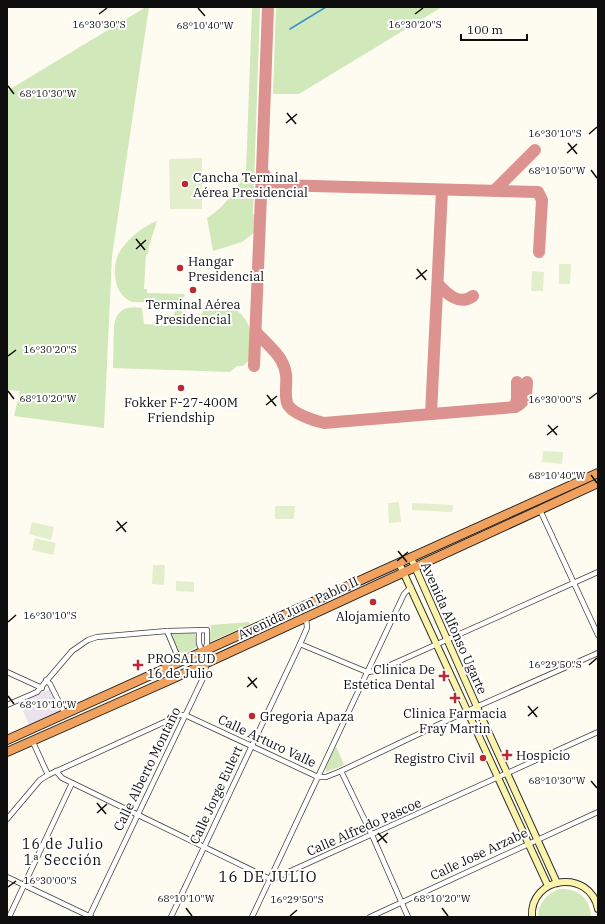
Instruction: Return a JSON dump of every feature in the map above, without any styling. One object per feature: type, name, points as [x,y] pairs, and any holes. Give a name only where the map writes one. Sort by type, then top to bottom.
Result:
[{"type":"highway","name":"Avenida Juan Pablo II","points":[[7,740],[598,473]]},
{"type":"highway","name":"Avenida Juan Pablo II","points":[[7,752],[206,663],[598,483]]},
{"type":"main road","name":"Avenida Alfonso Ugarte","points":[[411,558],[557,882]]},
{"type":"main road","name":"Avenida Alfonso Ugarte","points":[[399,563],[548,886]]},
{"type":"main road","points":[[532,917],[533,905],[536,898],[548,886],[557,882],[575,883],[582,886],[595,895],[598,906]]},
{"type":"street","points":[[540,510],[598,635]]},
{"type":"street","points":[[300,644],[367,672],[383,670],[598,572]]},
{"type":"street","points":[[252,917],[404,594],[411,587]]},
{"type":"street","name":"Calle Jorge Eulert","points":[[171,917],[300,644],[307,628],[306,617]]},
{"type":"street","points":[[7,705],[37,692],[42,688],[46,680],[72,650],[88,640],[97,637],[167,631],[207,630],[207,644],[204,651],[199,644],[199,631]]},
{"type":"street","points":[[167,631],[180,662]]},
{"type":"street","name":"Calle Alberto Montaño","points":[[90,917],[205,674],[206,663],[204,651]]},
{"type":"street","name":"Calle Arturo Valle","points":[[185,715],[318,777],[326,777],[598,653]]},
{"type":"street","points":[[7,672],[42,688]]},
{"type":"street","points":[[46,680],[50,684],[65,714]]},
{"type":"street","points":[[7,819],[40,780],[48,775],[176,716],[185,715]]},
{"type":"street","name":"Calle Alfredo Pascoe","points":[[270,879],[278,878],[598,732]]},
{"type":"street","points":[[32,740],[48,775]]},
{"type":"street","points":[[341,770],[372,835],[408,917]]},
{"type":"street","points":[[56,771],[60,776],[72,783],[270,879]]},
{"type":"street","points":[[9,917],[72,783]]},
{"type":"street","name":"Calle Jose Arzabe","points":[[370,917],[598,812]]},
{"type":"street","points":[[7,877],[90,917]]},
{"type":"shaded area","points":[[52,688],[62,711],[29,725],[19,702]]},
{"type":"green space","points":[[146,7],[149,7],[112,256],[104,428],[14,416],[20,391],[7,390],[7,91]]},
{"type":"green space","points":[[252,7],[260,7],[253,214],[256,215],[255,232],[242,242],[213,251],[207,218],[230,198],[246,172]]},
{"type":"green space","points":[[276,7],[442,7],[299,94],[273,94]]},
{"type":"green space","name":"Cancha Terminal Aérea Presidencial","points":[[202,158],[202,209],[170,209],[169,159]]},
{"type":"green space","points":[[157,221],[148,254],[146,254],[144,289],[147,289],[147,293],[184,294],[185,296],[175,303],[132,302],[121,294],[118,288],[115,274],[117,259],[122,248],[131,238],[146,226]]},
{"type":"green space","points":[[559,264],[571,264],[570,284],[559,284]]},
{"type":"green space","points":[[532,271],[544,272],[543,291],[531,291]]},
{"type":"green space","points":[[209,301],[230,306],[241,314],[246,320],[252,339],[251,359],[243,366],[237,366],[230,372],[113,368],[114,325],[118,315],[124,309],[132,307],[142,308],[144,324],[170,325],[176,309],[181,308],[185,316],[192,320],[199,318]]},
{"type":"green space","points":[[543,451],[563,452],[562,464],[542,462]]},
{"type":"green space","points":[[399,502],[401,522],[389,523],[388,503]]},
{"type":"green space","points":[[412,503],[453,505],[452,512],[412,510]]},
{"type":"green space","points":[[275,506],[295,506],[294,519],[275,519]]},
{"type":"green space","points":[[32,522],[54,527],[51,540],[29,534]]},
{"type":"green space","points":[[35,538],[56,543],[53,555],[32,550]]},
{"type":"green space","points":[[153,565],[165,565],[164,585],[152,584]]},
{"type":"green space","points":[[176,581],[194,582],[194,592],[176,591]]},
{"type":"green space","points":[[249,622],[250,624],[210,642],[209,641],[208,634],[211,631],[211,625]]},
{"type":"green space","points":[[195,633],[197,647],[180,656],[171,634]]},
{"type":"green space","points":[[336,746],[344,765],[326,772],[325,768]]},
{"type":"green space","points":[[559,889],[572,890],[582,896],[588,904],[591,917],[538,917],[541,903],[547,896]]},
{"type":"waterway","points":[[290,29],[326,7]]},
{"type":"taxiway","points":[[268,7],[262,171],[269,181],[275,185],[538,192],[542,200],[539,252]]},
{"type":"taxiway","points":[[494,191],[535,150]]},
{"type":"taxiway","points":[[254,366],[262,171]]},
{"type":"taxiway","points":[[431,414],[442,190]]},
{"type":"taxiway","points":[[438,284],[445,292],[454,298],[463,300],[473,296]]},
{"type":"taxiway","points":[[256,332],[276,353],[284,366],[286,372],[286,398],[289,407],[303,416],[324,423],[515,407],[526,398],[527,382]]},
{"type":"taxiway","points":[[515,407],[517,399],[517,382]]},
{"type":"place","name":"Cancha Terminal Aérea Presidencial","points":[[185,184]]},
{"type":"place","name":"Hangar Presidencial","points":[[180,268]]},
{"type":"place","name":"Terminal Aérea Presidencial","points":[[193,290]]},
{"type":"place","name":"Fokker F-27-400M Friendship","points":[[181,388]]},
{"type":"place","name":"Alojamiento","points":[[373,602]]},
{"type":"place","name":"PROSALUD 16 de Julio","points":[[138,665]]},
{"type":"place","name":"Clinica De Estetica Dental","points":[[444,676]]},
{"type":"place","name":"Clinica Farmacia Fray Martin","points":[[455,698]]},
{"type":"place","name":"Gregoria Apaza","points":[[252,716]]},
{"type":"place","name":"Hospicio","points":[[507,755]]},
{"type":"place","name":"Registro Civil","points":[[483,758]]},
{"type":"district","name":"16 de Julio 1ª Sección","points":[[63,852]]},
{"type":"district","name":"16 DE JULIO","points":[[268,876]]}]
